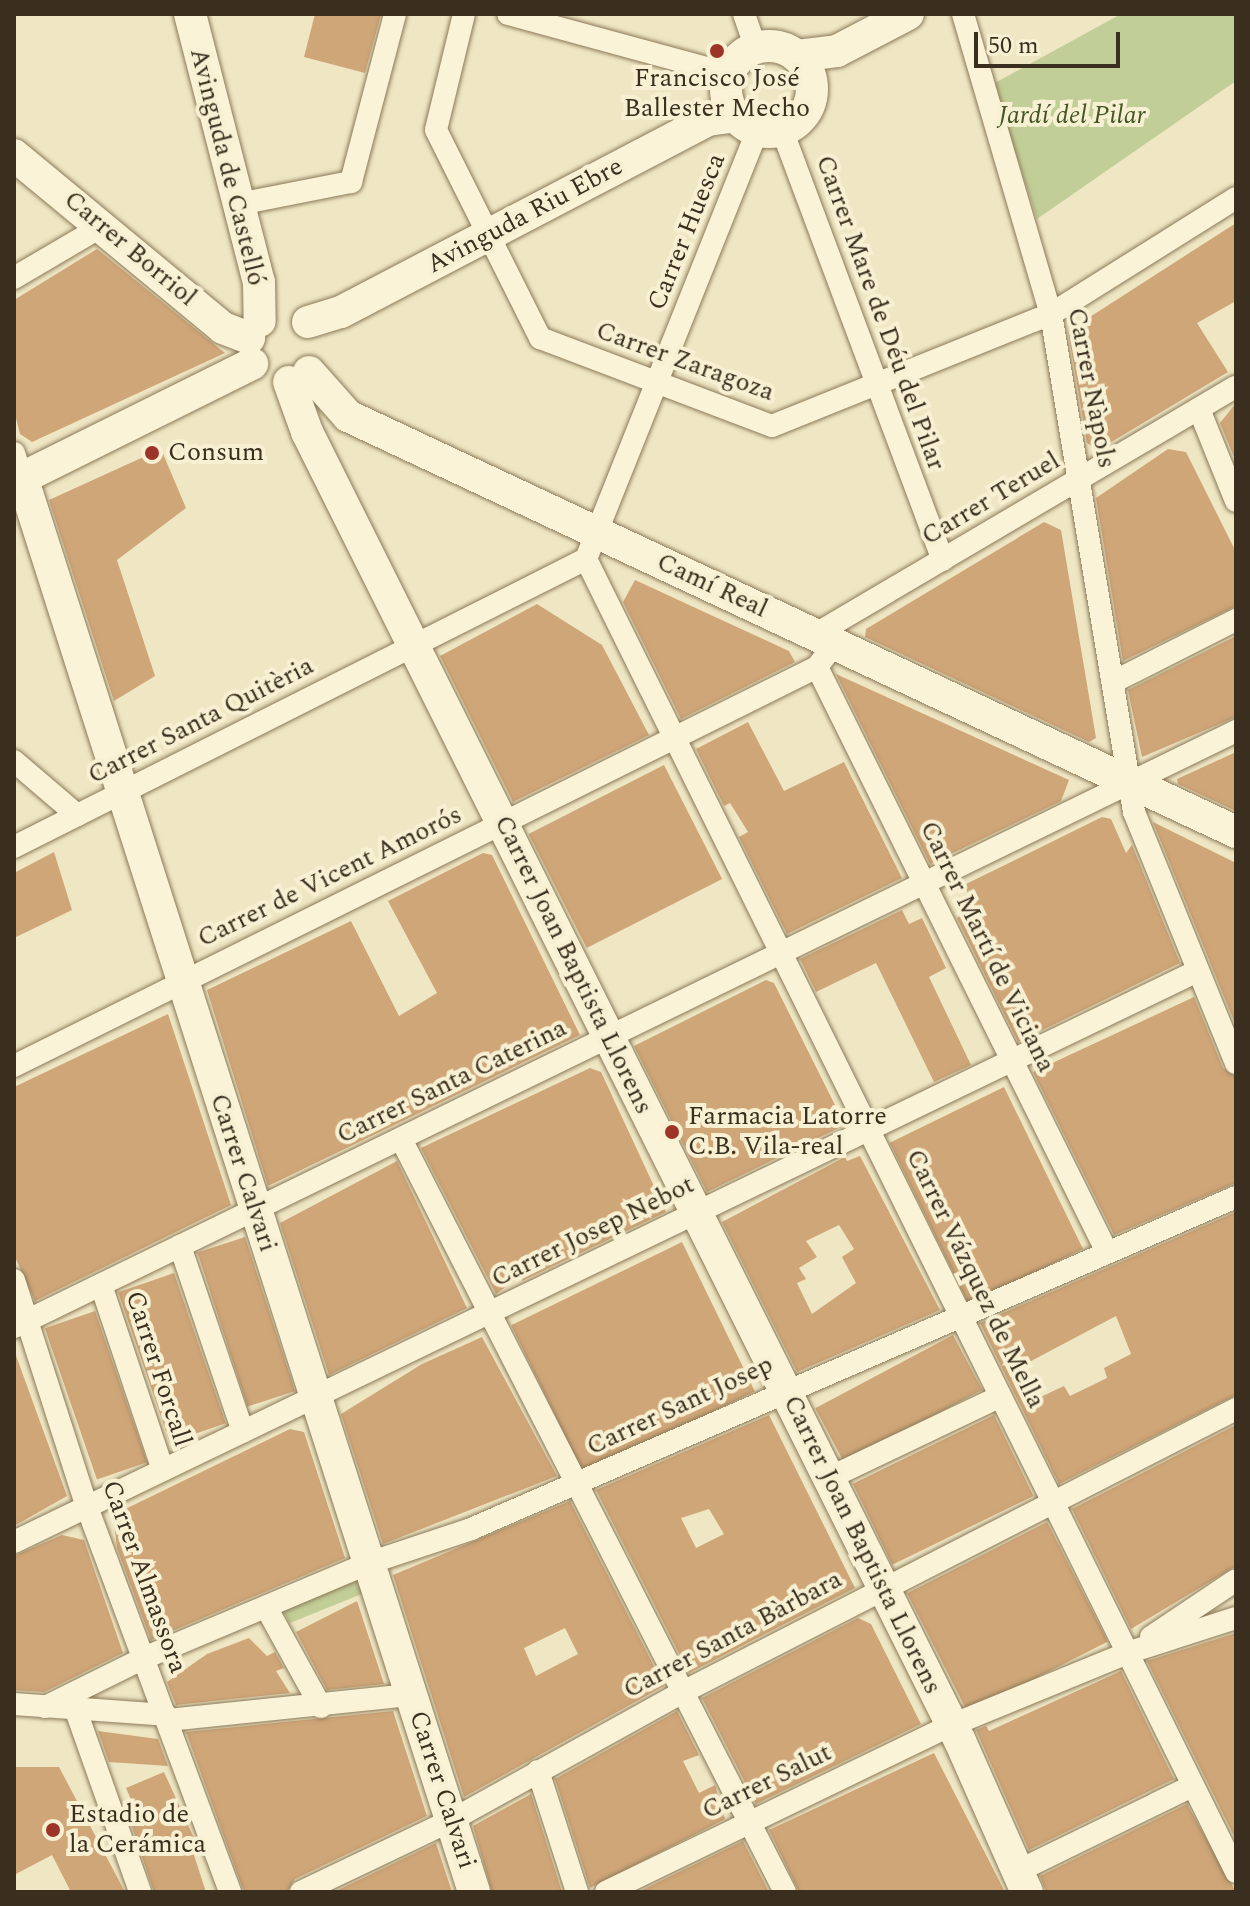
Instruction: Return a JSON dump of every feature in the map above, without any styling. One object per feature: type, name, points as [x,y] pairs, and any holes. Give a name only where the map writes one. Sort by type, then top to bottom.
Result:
[{"type":"street","name":"Avinguda de Castelló","points":[[190,14],[259,282],[279,333]]},
{"type":"street","name":"Avinguda de Castelló","points":[[207,14],[254,201],[279,333]]},
{"type":"street","points":[[254,201],[351,182],[395,14]]},
{"type":"street","name":"Carrer Zaragoza","points":[[464,14],[436,130],[540,338],[772,426],[878,387],[1051,314],[1236,198]]},
{"type":"street","points":[[508,14],[740,111],[809,105],[804,68],[771,46],[756,48]]},
{"type":"street","points":[[740,111],[756,48],[744,14]]},
{"type":"street","points":[[804,68],[908,14]]},
{"type":"street","name":"Carrer Nàpols","points":[[963,14],[1051,314],[1134,812],[1195,972],[1236,1063]]},
{"type":"street","name":"Avinguda Riu Ebre","points":[[279,333],[341,312],[740,111]]},
{"type":"street","name":"Carrer Huesca","points":[[583,554],[657,383],[740,111]]},
{"type":"street","name":"Carrer Mare de Déu del Pilar","points":[[740,111],[878,387],[943,560]]},
{"type":"street","name":"Carrer Borriol","points":[[14,155],[104,225],[223,328],[279,333],[268,379],[299,377]]},
{"type":"street","points":[[14,278],[104,225]]},
{"type":"street","points":[[17,471],[279,333],[299,377]]},
{"type":"street","name":"Carrer Joan Baptista Llorens","points":[[299,377],[307,432],[952,1725],[1022,1882]]},
{"type":"street","name":"Camí Real","points":[[299,377],[348,416],[583,554],[823,648],[1128,780],[1236,832]]},
{"type":"street","name":"Carrer Teruel","points":[[823,648],[943,560],[1236,387]]},
{"type":"street","points":[[1199,409],[1236,501]]},
{"type":"street","name":"Carrer Calvari","points":[[17,471],[474,1892]]},
{"type":"street","name":"Carrer Vázquez de Mella","points":[[583,554],[872,1128],[959,1316],[1130,1652],[1236,1872]]},
{"type":"street","name":"Carrer Santa Quitèria","points":[[14,847],[414,646],[583,554]]},
{"type":"street","points":[[1113,682],[1236,620]]},
{"type":"street","name":"Carrer de Vicent Amorós","points":[[14,1066],[675,737],[823,648]]},
{"type":"street","name":"Carrer Martí de Viciana","points":[[823,648],[924,883],[1107,1252]]},
{"type":"street","name":"Carrer Santa Caterina","points":[[21,1324],[924,883],[1128,780],[1236,731]]},
{"type":"street","points":[[14,761],[77,815]]},
{"type":"street","name":"Carrer Josep Nebot","points":[[14,1542],[1195,972]]},
{"type":"street","points":[[401,1139],[573,1485],[785,1892]]},
{"type":"street","name":"Carrer Sant Josep","points":[[45,1707],[144,1658],[369,1563],[573,1485],[784,1388],[1236,1197]]},
{"type":"street","points":[[180,1246],[243,1432]]},
{"type":"street","name":"Carrer Almassora","points":[[14,1280],[21,1324],[230,1892]]},
{"type":"street","name":"Carrer Forcall","points":[[101,1285],[163,1470]]},
{"type":"street","points":[[829,1478],[999,1397]]},
{"type":"street","name":"Carrer Santa Bàrbara","points":[[301,1892],[450,1821],[683,1692],[884,1588],[1055,1506],[1236,1409]]},
{"type":"street","points":[[1130,1652],[1236,1580]]},
{"type":"street","points":[[266,1607],[321,1707]]},
{"type":"street","points":[[1130,1652],[1236,1618]]},
{"type":"street","name":"Carrer Salut","points":[[606,1892],[952,1725],[1130,1652]]},
{"type":"street","points":[[14,1704],[167,1718],[321,1707],[412,1695]]},
{"type":"street","points":[[75,1708],[140,1892]]},
{"type":"street","points":[[538,1771],[577,1892]]},
{"type":"street","points":[[1022,1882],[1192,1786]]},
{"type":"green space","name":"Jardí del Pilar","points":[[1121,14],[1236,14],[1236,81],[1037,219],[993,84]]},
{"type":"green space","points":[[355,1581],[364,1593],[290,1623],[282,1608]]},
{"type":"building","points":[[315,14],[381,14],[365,73],[304,57]]},
{"type":"building","points":[[1236,223],[1236,301],[1197,323],[1228,372],[1098,450],[1087,443],[1068,331]]},
{"type":"building","points":[[97,249],[225,353],[32,442],[20,434],[14,410],[14,300]]},
{"type":"building","points":[[1236,403],[1236,462],[1220,423]]},
{"type":"building","points":[[161,449],[186,508],[117,560],[155,676],[114,701],[49,500]]},
{"type":"building","points":[[1168,449],[1186,452],[1236,552],[1236,606],[1123,661],[1096,498]]},
{"type":"building","points":[[1044,522],[1061,530],[1096,738],[1089,742],[865,637],[866,629]]},
{"type":"building","points":[[635,580],[789,651],[795,662],[681,719],[623,602]]},
{"type":"building","points":[[537,604],[602,645],[649,735],[513,802],[440,656]]},
{"type":"building","points":[[1236,636],[1236,717],[1142,757],[1128,690]]},
{"type":"building","points":[[836,674],[1069,780],[1061,801],[930,864]]},
{"type":"building","points":[[748,722],[784,791],[844,762],[902,878],[787,934],[739,837],[748,832],[730,803],[724,806],[696,749]]},
{"type":"building","points":[[1236,752],[1236,811],[1178,784],[1177,779]]},
{"type":"building","points":[[664,765],[722,879],[587,948],[529,834]]},
{"type":"building","points":[[1102,817],[1111,819],[1126,853],[1132,845],[1180,963],[1018,1042],[957,918],[975,908],[964,885]]},
{"type":"building","points":[[1153,822],[1236,863],[1236,1026]]},
{"type":"building","points":[[54,852],[72,910],[14,938],[14,873]]},
{"type":"building","points":[[483,853],[492,855],[580,1035],[268,1186],[207,990],[351,921],[399,1016],[437,993],[388,901]]},
{"type":"building","points":[[902,910],[909,924],[922,918],[946,968],[929,977],[971,1065],[934,1082],[876,963],[816,992],[800,959]]},
{"type":"building","points":[[766,980],[774,983],[845,1125],[707,1192],[634,1046]]},
{"type":"building","points":[[1194,997],[1223,1068],[1236,1077],[1236,1183],[1114,1235],[1033,1072]]},
{"type":"building","points":[[168,1014],[231,1205],[35,1301],[14,1255],[14,1087]]},
{"type":"building","points":[[590,1068],[601,1072],[666,1212],[522,1281],[524,1274],[496,1294],[421,1148]]},
{"type":"building","points":[[1004,1087],[1083,1249],[969,1304],[890,1143]]},
{"type":"building","points":[[860,1156],[940,1310],[797,1372],[722,1222],[845,1157],[847,1161]],"holes":[[[839,1225],[854,1249],[842,1257],[856,1283],[812,1314],[797,1283],[806,1279],[799,1268],[817,1257],[806,1241]]]},
{"type":"building","points":[[397,1161],[467,1308],[329,1375],[280,1223]]},
{"type":"building","points":[[1236,1212],[1236,1395],[1059,1484],[980,1323]],"holes":[[[1116,1316],[1131,1354],[1104,1368],[1107,1378],[1070,1396],[1064,1386],[1032,1401],[1018,1368]]]},
{"type":"building","points":[[245,1237],[295,1391],[248,1407],[197,1252]]},
{"type":"building","points":[[682,1242],[755,1391],[584,1474],[511,1325]]},
{"type":"building","points":[[174,1273],[226,1423],[170,1443],[118,1292]]},
{"type":"building","points":[[95,1311],[147,1462],[97,1480],[45,1328]]},
{"type":"building","points":[[953,1335],[982,1390],[844,1463],[815,1408]]},
{"type":"building","points":[[482,1337],[557,1476],[383,1544],[341,1414],[422,1364]]},
{"type":"building","points":[[14,1350],[67,1496],[14,1526]]},
{"type":"building","points":[[769,1415],[855,1588],[689,1673],[596,1490]],"holes":[[[709,1509],[724,1534],[696,1548],[681,1518]]]},
{"type":"building","points":[[994,1415],[1033,1496],[892,1565],[853,1484]]},
{"type":"building","points":[[1236,1425],[1236,1566],[1131,1629],[1072,1509]]},
{"type":"building","points":[[290,1429],[304,1432],[345,1558],[151,1640],[117,1548],[113,1515]]},
{"type":"building","points":[[570,1501],[664,1686],[464,1797],[393,1575]],"holes":[[[565,1628],[578,1654],[536,1676],[524,1648]]]},
{"type":"building","points":[[1047,1522],[1108,1641],[968,1713],[907,1593]]},
{"type":"building","points":[[62,1535],[84,1540],[123,1653],[44,1692],[14,1690],[14,1556]]},
{"type":"building","points":[[357,1601],[384,1684],[327,1690],[296,1632]]},
{"type":"building","points":[[858,1618],[871,1624],[921,1724],[756,1804],[702,1698]]},
{"type":"building","points":[[1236,1633],[1236,1840],[1147,1661]]},
{"type":"building","points":[[249,1638],[267,1656],[275,1652],[284,1668],[276,1671],[290,1693],[176,1705],[167,1682],[207,1654]]},
{"type":"building","points":[[1121,1671],[1174,1779],[1029,1850],[976,1730],[986,1726],[989,1731]]},
{"type":"building","points":[[393,1711],[427,1816],[295,1879],[287,1892],[244,1892],[186,1732]]},
{"type":"building","points":[[677,1711],[699,1755],[683,1761],[699,1793],[715,1785],[725,1819],[590,1888],[555,1779]]},
{"type":"building","points":[[98,1731],[158,1739],[168,1766],[109,1762]]},
{"type":"building","points":[[934,1753],[1005,1892],[799,1892],[769,1830]]},
{"type":"building","name":"Estadio de la Cerámica","points":[[14,1767],[59,1767],[125,1892],[71,1892],[52,1855],[14,1875]]},
{"type":"building","points":[[164,1772],[199,1849],[193,1852],[206,1892],[154,1892],[128,1815],[136,1811],[126,1788]]},
{"type":"building","points":[[531,1794],[562,1892],[492,1892],[473,1826]]},
{"type":"building","points":[[1187,1804],[1236,1892],[1046,1892],[1040,1876]]},
{"type":"building","points":[[743,1841],[769,1892],[638,1892]]},
{"type":"building","points":[[436,1843],[452,1892],[334,1892]]},
{"type":"place","name":"Francisco José Ballester Mecho","points":[[717,51]]},
{"type":"place","name":"Consum","points":[[152,453]]},
{"type":"place","name":"Farmacia Latorre C.B. Vila-real","points":[[672,1132]]},
{"type":"place","name":"Estadio de la Cerámica","points":[[53,1830]]}]
